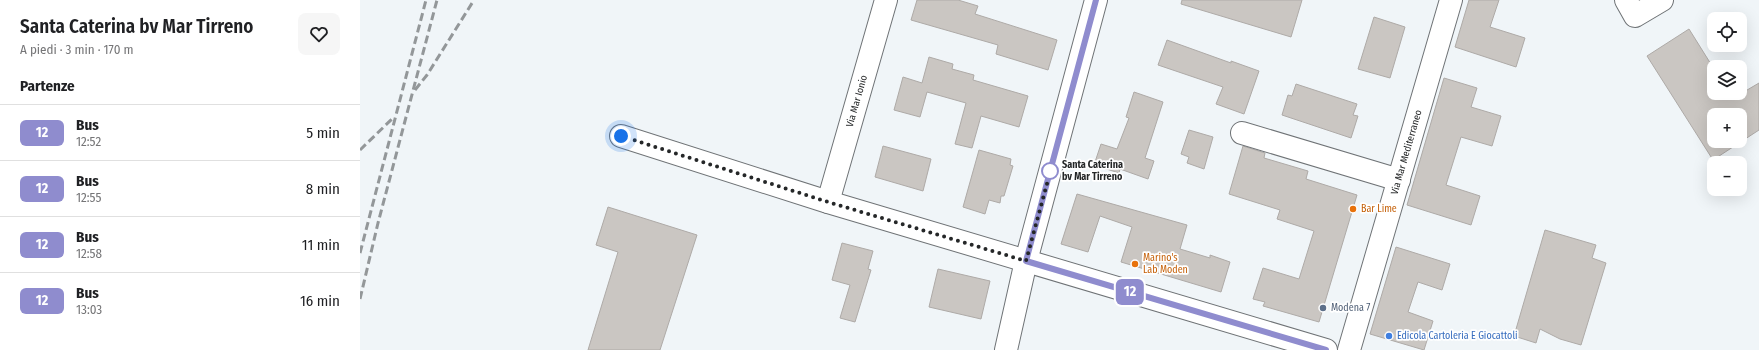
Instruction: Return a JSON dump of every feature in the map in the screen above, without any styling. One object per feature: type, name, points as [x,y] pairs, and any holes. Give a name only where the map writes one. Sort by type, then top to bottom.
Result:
[{"type":"street","name":"Via Mar Ionio","points":[[828,202],[886,0]]},
{"type":"street","points":[[1006,350],[1026,261],[1096,0]]},
{"type":"street","name":"Via Mar Mediterraneo","points":[[1349,350],[1451,0]]},
{"type":"street","points":[[1626,0],[1635,16],[1662,0]]},
{"type":"street","points":[[1242,133],[1399,180]]},
{"type":"street","points":[[621,136],[828,202],[1326,350]]},
{"type":"building","points":[[917,0],[958,0],[978,6],[975,14],[1057,40],[1048,70],[996,54],[998,45],[911,20]]},
{"type":"building","points":[[1182,0],[1302,0],[1291,37],[1181,4]]},
{"type":"building","points":[[1469,0],[1499,0],[1490,27],[1525,38],[1516,67],[1455,47]]},
{"type":"building","points":[[1374,17],[1405,27],[1390,78],[1358,69]]},
{"type":"building","points":[[1689,29],[1708,60],[1707,60],[1707,100],[1747,100],[1747,90],[1759,83],[1759,130],[1747,138],[1747,108],[1707,108],[1707,148],[1731,148],[1719,156],[1710,156],[1647,56]]},
{"type":"building","points":[[1167,40],[1231,63],[1231,61],[1259,71],[1244,114],[1216,104],[1223,87],[1158,65]]},
{"type":"building","points":[[929,57],[953,64],[952,69],[974,75],[973,80],[1028,96],[1019,127],[981,116],[972,148],[955,144],[966,103],[927,92],[920,117],[894,110],[903,77],[922,83]]},
{"type":"building","points":[[1444,78],[1477,88],[1471,107],[1501,116],[1492,146],[1461,137],[1446,185],[1480,196],[1471,225],[1407,205]]},
{"type":"building","points":[[1296,84],[1357,104],[1353,115],[1358,116],[1351,138],[1282,115],[1288,95],[1292,96]]},
{"type":"building","points":[[1134,92],[1163,102],[1145,158],[1154,161],[1148,179],[1120,169],[1119,173],[1094,165],[1101,144],[1117,149],[1129,118],[1126,117]]},
{"type":"building","points":[[1189,130],[1213,137],[1204,169],[1187,163],[1189,157],[1181,154]]},
{"type":"building","points":[[883,146],[931,159],[923,191],[875,177]]},
{"type":"building","points":[[1243,146],[1265,153],[1264,158],[1308,171],[1306,179],[1357,195],[1319,322],[1263,306],[1265,302],[1253,299],[1263,268],[1299,279],[1314,231],[1277,219],[1280,210],[1229,194]]},
{"type":"building","points":[[979,150],[1011,159],[1010,165],[1013,166],[1004,196],[1001,196],[1000,203],[989,200],[985,214],[963,207]]},
{"type":"building","points":[[1077,194],[1187,225],[1180,249],[1210,258],[1210,255],[1230,262],[1221,292],[1121,262],[1132,227],[1100,216],[1088,252],[1061,244]]},
{"type":"building","points":[[608,207],[697,235],[660,350],[588,350],[618,252],[596,245]]},
{"type":"building","points":[[1545,230],[1596,245],[1592,258],[1606,263],[1581,345],[1560,339],[1540,329],[1536,343],[1514,336]]},
{"type":"building","points":[[842,243],[873,251],[868,269],[871,270],[855,322],[840,318],[850,285],[832,280]]},
{"type":"building","points":[[1396,247],[1450,264],[1442,290],[1418,282],[1408,312],[1433,321],[1424,350],[1370,334]]},
{"type":"building","points":[[938,269],[990,281],[981,319],[929,307]]},
{"type":"railway","points":[[360,253],[426,0]]},
{"type":"railway","points":[[360,299],[378,223],[437,0]]},
{"type":"railway","points":[[415,90],[427,75],[474,0]]},
{"type":"railway","points":[[360,150],[394,117]]},
{"type":"bus line","name":"12","points":[[1096,0],[1026,261],[1326,350]]},
{"type":"place","name":"Santa Caterina bv Mar Tirreno","points":[[1050,171]]},
{"type":"place","name":"Bar Lime","points":[[1353,209]]},
{"type":"place","name":"Marino's Lab Moden","points":[[1135,264]]},
{"type":"place","name":"Modena 7","points":[[1323,308]]},
{"type":"place","name":"Edicola Cartoleria E Giocattoli","points":[[1389,336]]},
{"type":"route","points":[[621,136],[828,202],[1026,261],[1051,169],[1050,171]]}]
